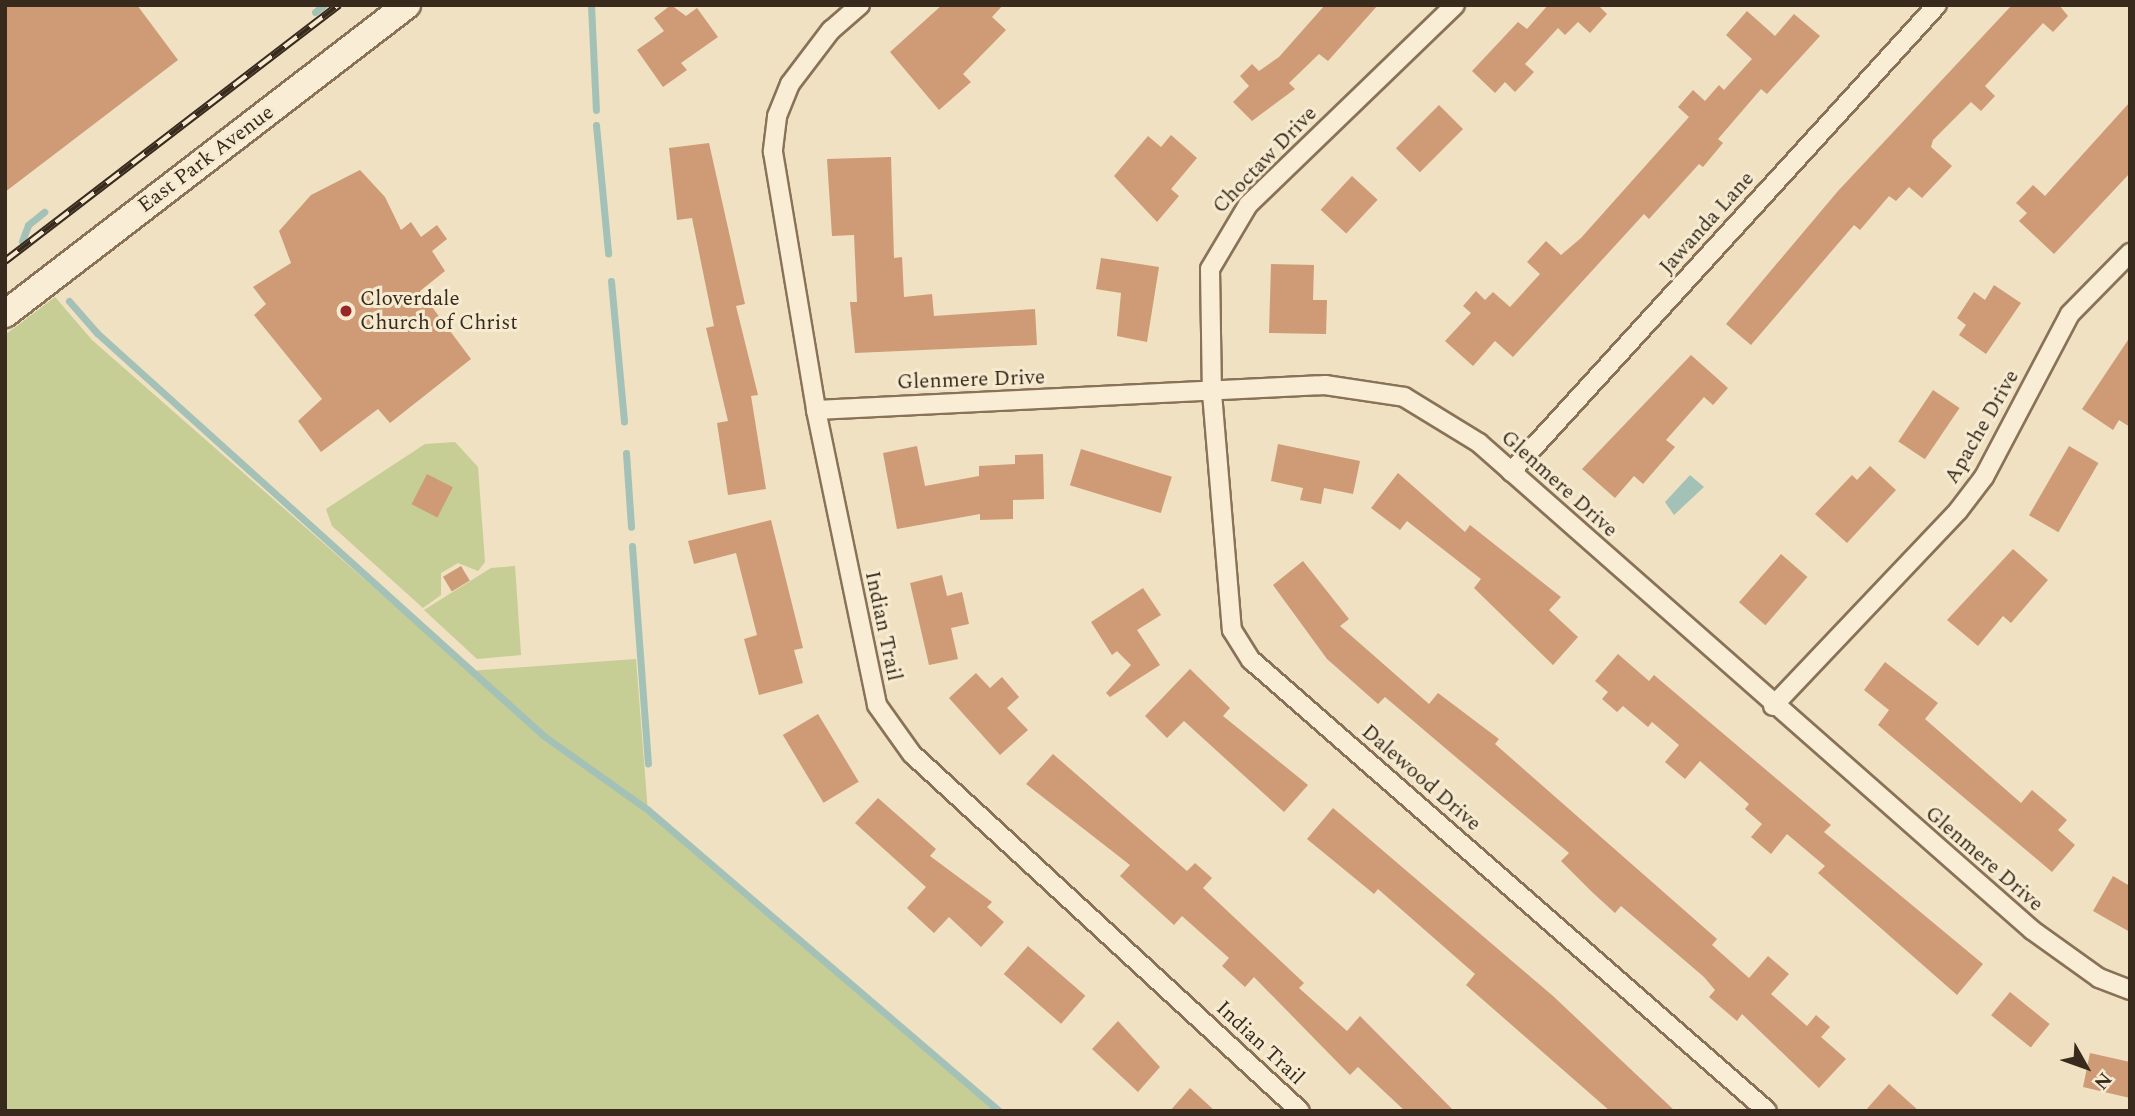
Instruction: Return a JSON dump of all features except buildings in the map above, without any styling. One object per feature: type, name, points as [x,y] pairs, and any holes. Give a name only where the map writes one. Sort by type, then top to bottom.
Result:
[{"type":"street","name":"East Park Avenue","points":[[5,314],[407,5]]},
{"type":"street","name":"Indian Trail","points":[[860,5],[808,56],[776,117],[775,188],[871,687],[887,722],[912,754],[1300,1111]]},
{"type":"street","name":"Choctaw Drive","points":[[1212,393],[1207,300],[1210,268],[1224,237],[1275,177],[1455,5]]},
{"type":"street","name":"Jawanda Lane","points":[[1511,472],[1937,5]]},
{"type":"street","name":"Apache Drive","points":[[1773,706],[1965,503],[1984,477],[2070,314],[2130,253]]},
{"type":"street","name":"Glenmere Drive","points":[[816,410],[1212,393],[1325,385],[1404,397],[1442,416],[1511,472],[1773,706],[2032,930],[2099,978],[2130,990]]},
{"type":"street","name":"Dalewood Drive","points":[[1212,393],[1228,603],[1240,647],[1767,1111]]},
{"type":"green space","points":[[55,297],[92,340],[469,671],[636,659],[648,813],[996,1111],[5,1111],[5,335]]},
{"type":"green space","points":[[455,442],[478,467],[485,562],[478,571],[458,563],[441,573],[441,595],[423,608],[332,526],[326,509],[425,444]]},
{"type":"green space","points":[[515,566],[521,655],[477,659],[424,610],[491,568]]},
{"type":"water","points":[[1690,475],[1704,487],[1674,515],[1665,502]]},
{"type":"waterway","points":[[315,12],[324,5]]},
{"type":"waterway","points":[[591,5],[596,110]]},
{"type":"waterway","points":[[596,125],[608,253]]},
{"type":"waterway","points":[[22,241],[28,225],[44,212]]},
{"type":"waterway","points":[[611,281],[624,421]]},
{"type":"waterway","points":[[69,301],[97,333],[544,736],[648,810],[999,1111]]},
{"type":"waterway","points":[[626,453],[631,527]]},
{"type":"waterway","points":[[632,546],[648,763]]},
{"type":"railway","points":[[5,261],[339,5]]},
{"type":"place","name":"Cloverdale Church of Christ","points":[[346,311]]}]
